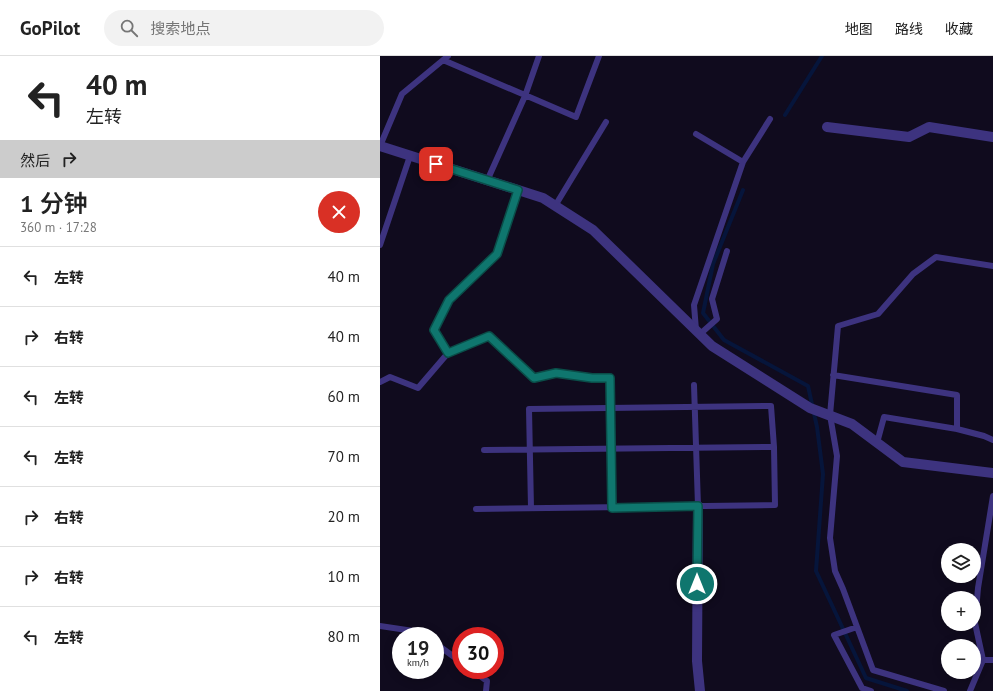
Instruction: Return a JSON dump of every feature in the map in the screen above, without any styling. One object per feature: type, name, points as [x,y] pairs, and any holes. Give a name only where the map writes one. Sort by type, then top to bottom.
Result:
[{"type":"street","points":[[827,127],[909,137],[929,127],[993,137]]},
{"type":"street","points":[[380,146],[543,198],[593,230],[712,346],[810,408],[852,424],[902,462],[993,473]]},
{"type":"street","points":[[698,506],[697,662],[700,691]]},
{"type":"lane","points":[[487,180],[525,96],[539,56]]},
{"type":"lane","points":[[380,146],[402,94],[446,58],[525,96],[576,117],[599,56]]},
{"type":"lane","points":[[727,251],[712,299],[717,319],[698,332],[694,305],[743,162],[770,119]]},
{"type":"lane","points":[[555,206],[606,122]]},
{"type":"lane","points":[[696,134],[743,162]]},
{"type":"lane","points":[[380,246],[410,156]]},
{"type":"lane","points":[[448,353],[434,330],[449,300],[497,254],[518,190]]},
{"type":"lane","points":[[944,691],[873,670],[843,588],[835,571],[830,538],[838,456],[830,415],[838,326],[878,314],[912,274],[936,257],[993,266]]},
{"type":"lane","points":[[380,382],[390,377],[418,388],[448,353],[489,336],[534,378],[556,373],[592,378],[610,378],[612,508]]},
{"type":"lane","points":[[834,375],[957,396],[957,429]]},
{"type":"lane","points":[[694,385],[698,506]]},
{"type":"lane","points":[[476,509],[775,505],[774,447],[771,406],[530,409],[531,508]]},
{"type":"lane","points":[[877,443],[884,417],[957,429],[993,440]]},
{"type":"lane","points":[[484,450],[774,447]]},
{"type":"lane","points":[[970,691],[983,660],[975,623],[978,588],[993,496]]},
{"type":"lane","points":[[380,626],[392,628]]},
{"type":"lane","points":[[857,627],[834,635],[861,689],[871,691]]},
{"type":"lane","points":[[983,660],[993,660]]},
{"type":"lane","points":[[486,679],[487,680],[486,691]]},
{"type":"waterway","points":[[785,115],[822,56]]},
{"type":"waterway","points":[[743,190],[713,264],[703,313],[724,340],[808,386],[817,427],[823,474],[816,571],[866,678],[907,691]]},
{"type":"route","points":[[436,164],[518,190],[497,254],[449,300],[434,330],[448,353],[489,336],[534,378],[556,373],[592,378],[610,378],[612,508],[698,506],[697,584]]}]
